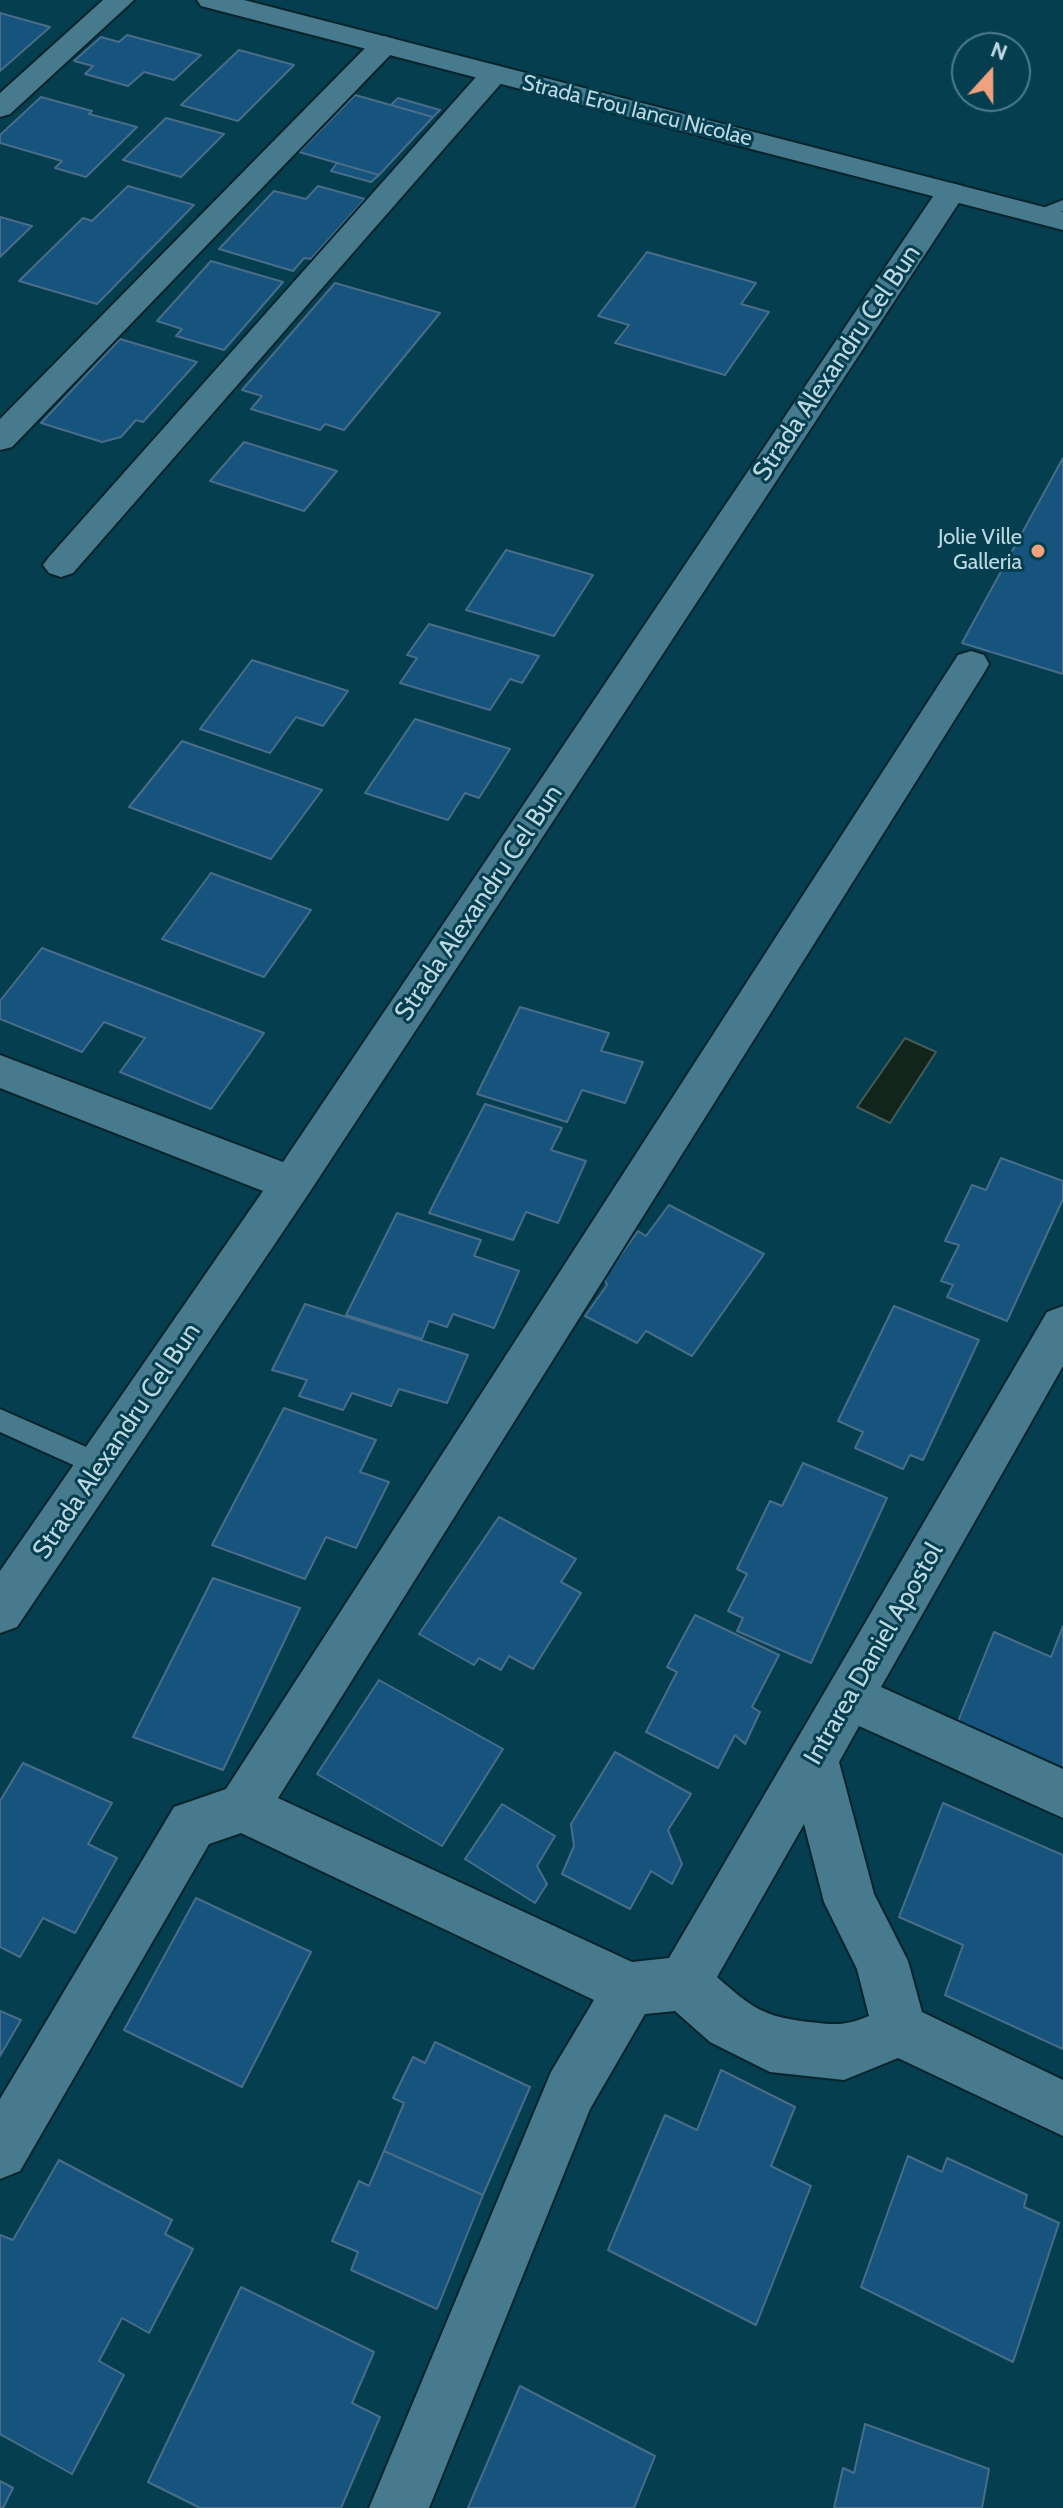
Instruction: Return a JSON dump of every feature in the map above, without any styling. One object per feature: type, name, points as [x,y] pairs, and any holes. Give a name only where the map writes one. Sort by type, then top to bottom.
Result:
[{"type":"street","points":[[0,108],[120,0]]},
{"type":"street","name":"Strada Erou Iancu Nicolae","points":[[211,0],[951,192],[1054,213]]},
{"type":"street","points":[[0,439],[384,45]]},
{"type":"street","points":[[61,565],[494,74]]},
{"type":"street","name":"Strada Alexandru Cel Bun","points":[[0,1611],[292,1184],[951,192]]},
{"type":"street","points":[[0,2151],[192,1825],[243,1808],[971,664]]},
{"type":"street","points":[[0,1071],[292,1184]]},
{"type":"street","name":"Intrarea Daniel Apostol","points":[[684,1983],[849,1697],[1056,1352]]},
{"type":"street","points":[[849,1697],[1063,1794]]},
{"type":"street","points":[[813,1761],[850,1902],[881,1961],[900,2030]]},
{"type":"street","points":[[243,1808],[630,1989],[684,1983],[729,2023],[770,2045],[844,2053],[900,2030],[1063,2109]]},
{"type":"street","points":[[399,2508],[570,2091],[630,1989]]},
{"type":"lane","points":[[0,1420],[100,1465]]},
{"type":"shaded area","points":[[905,1038],[936,1052],[890,1123],[857,1107]]},
{"type":"building","points":[[0,13],[50,27],[0,71]]},
{"type":"building","points":[[127,35],[201,55],[174,80],[144,72],[128,86],[85,74],[93,66],[74,61],[101,37],[119,42]]},
{"type":"building","points":[[239,50],[294,65],[238,121],[181,105]]},
{"type":"building","points":[[355,95],[433,117],[379,175],[299,152]]},
{"type":"building","points":[[41,97],[137,127],[86,177],[55,168],[62,161],[0,143],[0,135]]},
{"type":"building","points":[[398,98],[440,110],[433,117],[391,105]]},
{"type":"building","points":[[166,118],[224,134],[181,177],[123,160]]},
{"type":"building","points":[[337,163],[379,175],[371,182],[331,171]]},
{"type":"building","points":[[128,186],[194,205],[97,304],[19,281],[83,218],[92,221]]},
{"type":"building","points":[[318,186],[365,199],[311,259],[304,258],[293,271],[219,249],[274,191],[306,199]]},
{"type":"building","points":[[0,217],[32,226],[0,257]]},
{"type":"building","points":[[647,252],[756,283],[741,304],[769,312],[725,375],[615,343],[629,325],[598,316]]},
{"type":"building","points":[[211,261],[283,282],[224,350],[176,336],[182,329],[157,321]]},
{"type":"building","points":[[335,283],[440,313],[344,430],[325,424],[320,430],[251,409],[262,396],[242,390]]},
{"type":"building","points":[[120,339],[197,362],[143,422],[136,420],[121,437],[102,442],[41,423]]},
{"type":"building","points":[[244,442],[337,471],[304,511],[210,481]]},
{"type":"building","name":"Jolie Ville Galleria","points":[[1063,458],[1063,674],[962,643]]},
{"type":"building","points":[[506,550],[593,575],[554,636],[466,610]]},
{"type":"building","points":[[429,624],[539,656],[522,683],[510,679],[490,710],[400,683],[417,658],[407,655]]},
{"type":"building","points":[[252,660],[348,691],[323,726],[296,717],[270,753],[200,729]]},
{"type":"building","points":[[415,719],[510,749],[479,798],[465,793],[448,820],[365,793]]},
{"type":"building","points":[[182,741],[322,790],[271,859],[129,807]]},
{"type":"building","points":[[211,873],[311,910],[264,977],[162,939]]},
{"type":"building","points":[[42,948],[264,1033],[211,1109],[120,1072],[145,1038],[104,1022],[82,1052],[0,1019],[0,1001]]},
{"type":"building","points":[[520,1007],[609,1033],[601,1051],[643,1062],[625,1103],[582,1090],[567,1122],[477,1094]]},
{"type":"building","points":[[485,1104],[562,1128],[551,1150],[586,1161],[558,1223],[526,1212],[513,1240],[429,1213]]},
{"type":"building","points":[[1001,1158],[1063,1181],[1063,1199],[1007,1321],[947,1297],[953,1285],[941,1281],[959,1245],[945,1241],[972,1185],[986,1190]]},
{"type":"building","points":[[669,1205],[764,1254],[692,1356],[646,1331],[637,1343],[585,1316],[607,1285],[604,1278],[638,1231],[646,1236]]},
{"type":"building","points":[[397,1213],[481,1240],[474,1256],[519,1271],[494,1328],[453,1314],[447,1327],[429,1321],[422,1339],[346,1315]]},
{"type":"building","points":[[305,1304],[468,1355],[447,1403],[399,1389],[391,1406],[352,1393],[343,1410],[299,1396],[307,1380],[272,1370]]},
{"type":"building","points":[[894,1306],[979,1340],[923,1460],[910,1455],[903,1469],[855,1448],[863,1432],[838,1421]]},
{"type":"building","points":[[284,1408],[376,1440],[360,1472],[389,1482],[356,1548],[326,1537],[305,1579],[212,1545]]},
{"type":"building","points":[[803,1463],[887,1498],[811,1663],[737,1631],[743,1618],[728,1611],[747,1574],[737,1569],[770,1501],[782,1506]]},
{"type":"building","points":[[499,1517],[576,1559],[561,1582],[581,1593],[533,1669],[509,1656],[501,1670],[479,1658],[474,1665],[419,1634]]},
{"type":"building","points":[[213,1578],[300,1608],[223,1770],[133,1737]]},
{"type":"building","points":[[695,1615],[779,1655],[752,1707],[760,1712],[745,1744],[735,1735],[718,1768],[646,1732],[677,1672],[667,1667]]},
{"type":"building","points":[[1063,1626],[1063,1775],[955,1729],[994,1632],[1051,1657]]},
{"type":"building","points":[[379,1680],[503,1749],[442,1846],[317,1774]]},
{"type":"building","points":[[615,1752],[691,1794],[668,1830],[682,1864],[672,1884],[651,1871],[630,1909],[562,1874],[574,1846],[571,1824]]},
{"type":"building","points":[[23,1763],[112,1803],[88,1844],[117,1858],[75,1933],[43,1918],[20,1957],[0,1947],[0,1801]]},
{"type":"building","points":[[943,1803],[1063,1855],[1063,2049],[945,1995],[963,1945],[899,1917]]},
{"type":"building","points":[[502,1804],[555,1836],[537,1866],[547,1884],[535,1903],[465,1859]]},
{"type":"building","points":[[196,1898],[311,1952],[242,2087],[124,2030]]},
{"type":"building","points":[[0,2011],[21,2020],[0,2056]]},
{"type":"building","points":[[435,2042],[530,2087],[483,2195],[384,2151],[404,2103],[393,2098],[413,2057],[425,2063]]},
{"type":"building","points":[[721,2070],[795,2107],[771,2166],[811,2186],[756,2325],[608,2250],[665,2115],[697,2130]]},
{"type":"building","points":[[384,2151],[483,2195],[437,2309],[351,2270],[358,2252],[332,2241],[359,2181],[369,2186]]},
{"type":"building","points":[[908,2156],[942,2172],[947,2158],[1027,2195],[1024,2207],[1059,2223],[1013,2362],[861,2287]]},
{"type":"building","points":[[59,2160],[172,2220],[165,2234],[193,2249],[149,2333],[122,2318],[99,2361],[124,2375],[72,2474],[0,2434],[0,2235],[13,2240]]},
{"type":"building","points":[[241,2287],[374,2352],[352,2403],[380,2417],[341,2508],[200,2508],[148,2482]]},
{"type":"building","points":[[520,2386],[655,2456],[634,2508],[468,2508]]},
{"type":"building","points":[[865,2424],[989,2469],[982,2508],[834,2508],[843,2468],[854,2473]]},
{"type":"building","points":[[0,2481],[13,2488],[3,2508],[0,2508]]},
{"type":"place","name":"Jolie Ville Galleria","points":[[1038,551]]}]
